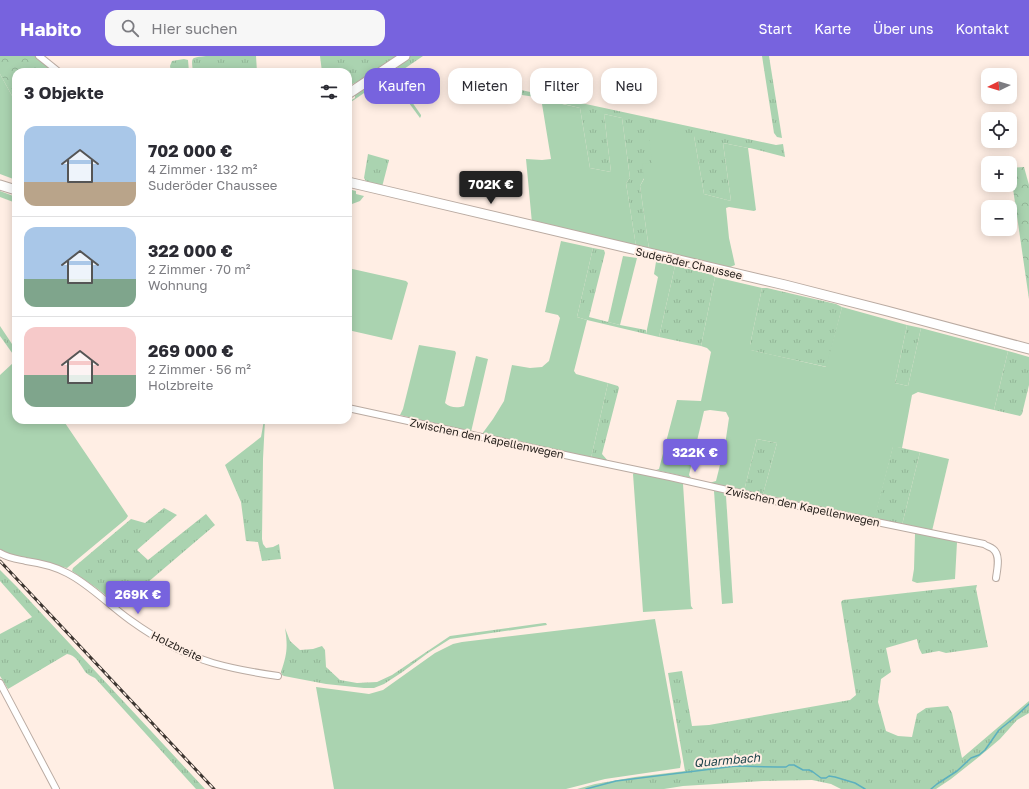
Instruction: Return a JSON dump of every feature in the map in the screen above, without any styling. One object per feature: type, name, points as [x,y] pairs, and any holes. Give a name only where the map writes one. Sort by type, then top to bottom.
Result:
[{"type":"street","points":[[39,56],[54,68]]},
{"type":"street","points":[[352,91],[405,56]]},
{"type":"street","name":"Suderöder Chaussee","points":[[352,183],[785,285],[1029,349]]},
{"type":"street","points":[[0,185],[12,189]]},
{"type":"street","name":"Zwischen den Kapellenwegen","points":[[352,409],[670,476],[784,503],[984,544],[993,549],[997,554],[998,563],[996,578]]},
{"type":"street","name":"Holzbreite","points":[[0,553],[13,558],[53,567],[67,573],[87,586],[129,620],[152,635],[186,653],[213,663],[260,674],[278,676]]},
{"type":"street","points":[[0,683],[56,789]]},
{"type":"green space","points":[[0,56],[35,56],[50,68],[12,68],[12,96],[0,74]]},
{"type":"green space","points":[[256,56],[257,68],[193,68],[192,60],[197,57]]},
{"type":"green space","points":[[320,56],[399,56],[381,68],[364,68],[364,79],[352,84],[352,68],[322,68]]},
{"type":"green space","points":[[410,56],[423,56],[405,68],[397,68],[400,63]]},
{"type":"green space","points":[[762,56],[769,56],[782,138],[777,137],[774,133]]},
{"type":"green space","points":[[184,59],[188,60],[189,68],[170,68],[172,61]]},
{"type":"green space","points":[[0,74],[12,96],[12,178],[0,174]]},
{"type":"green space","points":[[364,89],[364,93],[352,101],[355,98],[355,95]]},
{"type":"green space","points":[[522,90],[530,92],[530,96],[522,95]]},
{"type":"green space","points":[[410,104],[413,104],[421,115],[420,118]]},
{"type":"green space","points":[[542,104],[562,104],[580,108],[590,168],[611,172],[604,114],[622,118],[630,178],[626,183],[636,246],[532,223],[526,159],[551,159]]},
{"type":"green space","points":[[564,104],[586,104],[776,145],[783,144],[785,157],[723,143],[731,201],[704,194],[694,136],[652,163],[640,186],[649,249],[636,246],[626,183],[630,178],[622,118],[604,114],[611,172],[590,168],[580,108]]},
{"type":"green space","points":[[648,124],[694,136],[704,194],[731,201],[723,143],[748,148],[756,210],[726,208],[729,238],[735,265],[728,268],[649,249],[640,186],[644,179],[642,164],[652,163]]},
{"type":"green space","points":[[368,154],[389,160],[382,187],[367,183],[364,178]]},
{"type":"green space","points":[[1024,167],[1029,185],[1029,299],[1017,216],[1017,200],[1015,200],[1013,192],[1017,192],[1017,168]]},
{"type":"green space","points":[[352,190],[356,191],[356,194],[364,196],[360,201],[352,204]]},
{"type":"green space","points":[[0,191],[12,196],[12,202],[0,197]]},
{"type":"green space","points":[[561,241],[593,248],[577,317],[587,320],[574,371],[576,374],[608,383],[591,458],[482,434],[504,401],[512,365],[530,368],[542,367],[549,361],[560,318],[558,315],[545,312]]},
{"type":"green space","points":[[593,248],[604,250],[605,253],[589,317],[646,330],[646,334],[577,317]]},
{"type":"green space","points":[[623,256],[637,258],[620,325],[608,322]]},
{"type":"green space","points":[[656,262],[675,266],[659,337],[646,334],[658,277],[654,274]]},
{"type":"green space","points":[[675,266],[711,274],[715,277],[701,346],[659,337]]},
{"type":"green space","points":[[352,269],[406,281],[408,283],[392,340],[352,331]]},
{"type":"green space","points":[[715,277],[762,288],[750,345],[751,350],[826,367],[842,307],[907,325],[895,383],[908,386],[921,328],[1008,351],[994,410],[918,392],[912,395],[902,448],[893,447],[874,521],[763,494],[777,443],[757,439],[744,491],[709,483],[716,481],[725,445],[729,418],[726,412],[710,410],[704,411],[689,475],[691,478],[656,470],[659,469],[677,400],[701,401],[711,352],[707,348],[701,346]]},
{"type":"green space","points":[[762,288],[836,304],[842,307],[827,367],[750,350]]},
{"type":"green space","points":[[907,325],[921,328],[908,386],[895,383]]},
{"type":"green space","points":[[0,326],[12,344],[12,353],[0,336]]},
{"type":"green space","points":[[419,345],[455,351],[456,353],[445,403],[452,407],[464,406],[476,356],[488,359],[471,432],[400,415],[403,409]]},
{"type":"green space","points":[[1008,351],[1029,357],[1029,385],[1022,414],[1020,416],[994,410]]},
{"type":"green space","points":[[12,364],[12,424],[66,424],[128,516],[67,568],[13,556],[0,549],[0,375]]},
{"type":"green space","points":[[608,383],[618,386],[619,388],[602,454],[608,461],[591,458]]},
{"type":"green space","points":[[263,424],[265,424],[262,539],[266,548],[279,544],[281,559],[262,561],[258,542],[246,541],[241,502],[225,465],[261,437]]},
{"type":"green space","points":[[757,439],[777,443],[763,494],[744,491]]},
{"type":"green space","points":[[893,446],[920,452],[902,525],[874,519]]},
{"type":"green space","points":[[920,452],[949,459],[932,531],[902,525]]},
{"type":"green space","points":[[635,472],[685,482],[683,484],[691,606],[693,609],[643,612],[633,474]]},
{"type":"green space","points":[[714,491],[725,492],[726,496],[733,603],[722,604]]},
{"type":"green space","points":[[164,508],[177,515],[137,550],[148,560],[206,514],[215,525],[120,606],[72,571],[73,568],[131,519],[145,523]]},
{"type":"green space","points":[[917,533],[957,542],[955,579],[917,583],[912,581],[914,569],[915,534]]},
{"type":"green space","points":[[0,570],[205,789],[196,789],[95,678],[86,673],[73,656],[67,654],[8,689],[0,676],[0,634],[32,617],[0,581]]},
{"type":"green space","points":[[977,585],[976,589],[988,647],[946,653],[939,651],[922,654],[917,639],[886,648],[891,672],[881,679],[878,702],[886,731],[898,736],[912,737],[917,714],[926,708],[948,706],[952,713],[962,758],[1029,701],[1029,713],[1017,720],[1000,739],[980,756],[936,789],[841,789],[831,784],[812,780],[763,781],[683,786],[664,789],[577,789],[595,784],[635,777],[685,771],[668,673],[682,671],[692,726],[709,725],[850,700],[856,695],[841,602],[843,600]]},
{"type":"green space","points":[[655,619],[681,762],[680,768],[605,779],[566,789],[334,789],[316,687],[369,694],[383,690],[435,653],[453,644]]},
{"type":"green space","points":[[546,623],[547,625],[450,639],[384,684],[374,688],[326,684],[284,676],[281,672],[285,660],[286,650],[285,628],[290,641],[300,650],[313,649],[322,646],[325,650],[326,667],[340,680],[357,683],[377,682],[392,675],[450,636]]},
{"type":"waterway","name":"Quarmbach","points":[[931,789],[957,771],[971,758],[979,755],[985,750],[999,730],[1029,704]]},
{"type":"waterway","name":"Quarmbach","points":[[586,789],[616,781],[736,766],[786,767],[789,765],[794,765],[803,770],[809,770],[821,778],[826,778],[829,776],[835,777],[855,783],[865,789]]},
{"type":"railway","points":[[0,561],[214,789]]}]
